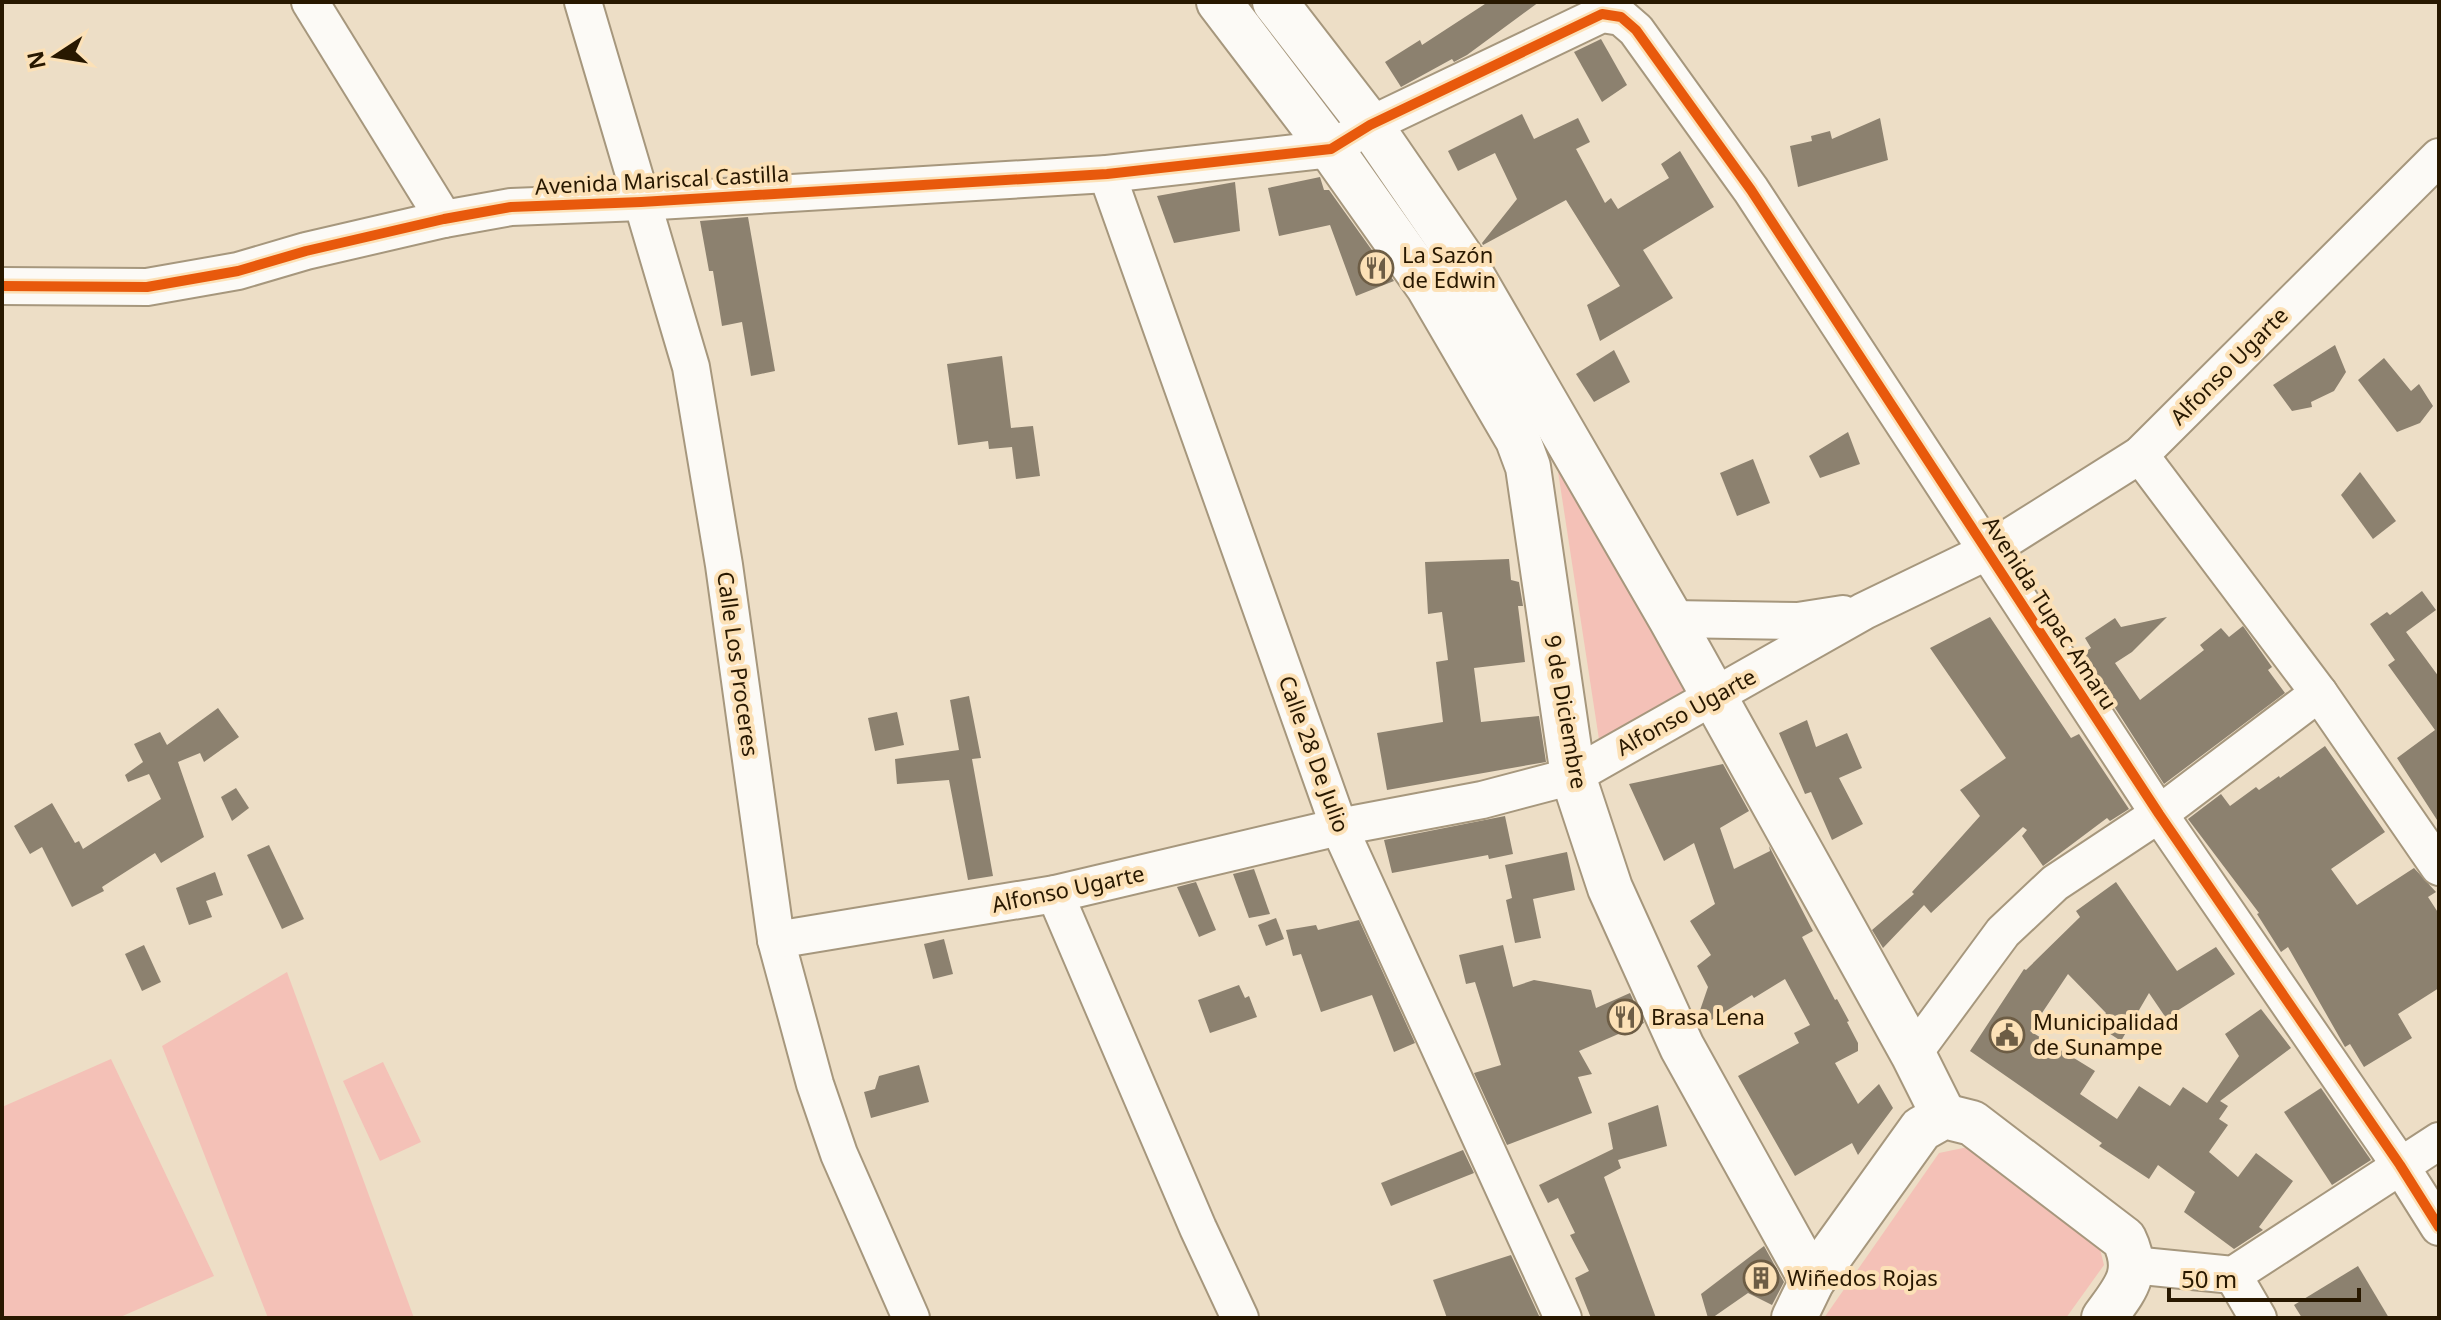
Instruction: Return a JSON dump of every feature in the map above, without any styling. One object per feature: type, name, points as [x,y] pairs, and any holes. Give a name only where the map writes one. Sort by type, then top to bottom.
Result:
[{"type":"main road","name":"9 de Diciembre","points":[[1219,2],[1331,149],[1428,286],[1518,440],[1528,467],[1573,776],[1610,888],[1682,1047],[1803,1299]]},
{"type":"main road","points":[[1275,2],[1370,125],[1464,262],[1671,619],[1913,1054],[1944,1116]]},
{"type":"main road","points":[[1803,1299],[1921,1129],[1944,1116],[1972,1123],[2124,1239],[2131,1253],[2129,1280],[2104,1318]]},
{"type":"street","points":[[310,2],[444,219]]},
{"type":"street","name":"Calle Los Proceres","points":[[583,2],[691,367],[724,565],[776,940],[815,1084],[839,1154],[911,1318]]},
{"type":"street","name":"Avenida Tupac Amaru","points":[[1370,125],[1602,14],[1612,14],[1629,22],[1751,190],[2159,814],[2400,1165],[2439,1227]]},
{"type":"street","points":[[1331,149],[1370,125]]},
{"type":"street","name":"Avenida Mariscal Castilla","points":[[2,286],[147,287],[238,271],[306,251],[511,207],[1107,174],[1331,149]]},
{"type":"street","name":"Alfonso Ugarte","points":[[776,940],[1055,894],[1339,827],[1482,800],[1573,776],[1864,611],[1986,552],[2140,455],[2439,157]]},
{"type":"street","name":"Calle 28 De Julio","points":[[1107,174],[1339,827],[1563,1318]]},
{"type":"street","points":[[2140,455],[2319,693],[2429,830],[2439,867]]},
{"type":"street","points":[[1671,619],[1798,621],[1864,611]]},
{"type":"street","points":[[1913,1054],[2003,932],[2055,883],[2159,814],[2319,693]]},
{"type":"street","points":[[1055,894],[1198,1228],[1240,1318]]},
{"type":"street","points":[[2132,1265],[2233,1275],[2439,1141]]},
{"type":"street","points":[[2233,1275],[2258,1318]]},
{"type":"shaded area","points":[[1557,465],[1686,692],[1600,746]]},
{"type":"shaded area","points":[[287,972],[414,1318],[268,1318],[162,1046]]},
{"type":"shaded area","points":[[111,1059],[214,1276],[118,1318],[2,1318],[2,1107]]},
{"type":"shaded area","points":[[383,1062],[421,1142],[380,1161],[343,1081]]},
{"type":"shaded area","points":[[1968,1147],[2097,1237],[2104,1265],[2066,1318],[1824,1318],[1939,1153]]},
{"type":"building","points":[[1488,2],[1539,2],[1467,55],[1454,62],[1452,59],[1401,87],[1385,62],[1420,40],[1422,45]]},
{"type":"building","points":[[1601,39],[1627,85],[1602,102],[1574,52]]},
{"type":"building","points":[[1522,114],[1534,139],[1578,118],[1590,142],[1576,149],[1605,203],[1611,198],[1618,209],[1669,178],[1661,164],[1680,151],[1714,207],[1643,250],[1673,298],[1600,341],[1587,305],[1620,286],[1566,200],[1483,245],[1517,199],[1495,153],[1458,171],[1448,151]]},
{"type":"building","points":[[1880,118],[1888,160],[1798,187],[1790,146],[1812,141],[1811,136],[1830,131],[1832,139]]},
{"type":"building","points":[[1320,177],[1324,190],[1329,190],[1394,281],[1356,296],[1330,225],[1279,236],[1268,188]]},
{"type":"building","points":[[1235,182],[1240,231],[1174,243],[1157,196]]},
{"type":"building","points":[[748,217],[775,371],[751,376],[742,322],[722,326],[713,271],[709,271],[700,221]]},
{"type":"building","points":[[2335,345],[2346,372],[2334,391],[2311,402],[2312,407],[2292,411],[2273,385]]},
{"type":"building","points":[[1614,350],[1630,382],[1594,402],[1576,374]]},
{"type":"building","points":[[1002,356],[1011,428],[1033,426],[1040,476],[1016,479],[1012,447],[989,449],[988,441],[958,445],[947,364]]},
{"type":"building","points":[[2384,358],[2411,391],[2419,384],[2433,406],[2420,423],[2397,432],[2358,380]]},
{"type":"building","points":[[1848,432],[1860,464],[1820,478],[1809,456]]},
{"type":"building","points":[[1753,459],[1770,503],[1737,516],[1720,473]]},
{"type":"building","points":[[2360,472],[2396,521],[2373,539],[2341,495]]},
{"type":"building","points":[[1509,559],[1511,580],[1519,582],[1523,606],[1518,606],[1525,662],[1474,668],[1481,722],[1539,716],[1546,762],[1387,790],[1377,733],[1443,722],[1436,662],[1448,660],[1442,612],[1428,614],[1425,562]]},
{"type":"building","points":[[2422,591],[2436,610],[2406,632],[2439,677],[2439,823],[2397,758],[2435,730],[2388,665],[2395,660],[2370,624],[2387,612],[2390,615]]},
{"type":"building","points":[[1990,617],[2071,738],[2079,734],[2129,809],[2110,821],[2107,818],[2043,866],[2022,836],[2027,830],[2023,827],[1931,913],[1924,905],[1883,948],[1872,930],[1914,894],[1912,892],[1980,816],[1960,790],[2006,758],[1930,648]]},
{"type":"building","points":[[2167,617],[2132,652],[2115,663],[2140,700],[2204,650],[2200,645],[2221,628],[2229,637],[2243,626],[2272,667],[2268,670],[2285,693],[2164,784],[2081,655],[2091,648],[2085,638],[2115,618],[2121,627]]},
{"type":"building","points":[[969,696],[981,758],[972,759],[993,876],[968,880],[949,780],[897,784],[895,759],[959,750],[950,700]]},
{"type":"building","points":[[218,708],[239,737],[204,762],[200,753],[178,762],[204,837],[161,863],[155,853],[102,887],[104,891],[72,907],[42,847],[30,854],[14,826],[52,803],[75,843],[79,841],[83,849],[161,799],[149,774],[128,782],[125,775],[143,762],[134,744],[160,732],[167,745]]},
{"type":"building","points":[[897,712],[904,745],[875,751],[868,718]]},
{"type":"building","points":[[1807,720],[1816,747],[1847,733],[1862,768],[1839,778],[1863,824],[1832,840],[1811,792],[1805,794],[1779,733]]},
{"type":"building","points":[[2325,746],[2385,832],[2331,869],[2357,905],[2414,868],[2436,892],[2428,897],[2439,914],[2439,988],[2398,1014],[2412,1038],[2364,1067],[2350,1044],[2345,1047],[2288,947],[2281,952],[2259,913],[2188,819],[2221,794],[2230,806],[2256,787],[2259,790],[2280,778]]},
{"type":"building","points":[[1723,764],[1749,811],[1720,828],[1734,869],[1770,851],[1769,846],[1813,931],[1802,937],[1858,1043],[1858,1051],[1835,1063],[1858,1104],[1879,1084],[1893,1108],[1858,1155],[1852,1143],[1795,1176],[1738,1076],[1799,1043],[1794,1033],[1810,1025],[1785,979],[1700,1027],[1697,1019],[1708,987],[1697,966],[1711,955],[1690,921],[1715,904],[1694,843],[1664,861],[1629,784]]},
{"type":"building","points":[[236,788],[249,808],[232,821],[221,797]]},
{"type":"building","points":[[1505,816],[1513,854],[1489,859],[1488,855],[1392,873],[1384,840]]},
{"type":"building","points":[[269,845],[304,919],[282,929],[247,855]]},
{"type":"building","points":[[1567,852],[1575,890],[1533,899],[1541,938],[1515,943],[1506,900],[1512,898],[1505,865]]},
{"type":"building","points":[[1254,869],[1270,914],[1249,918],[1233,874]]},
{"type":"building","points":[[215,872],[223,895],[206,901],[212,917],[189,925],[176,888]]},
{"type":"building","points":[[1196,882],[1216,930],[1199,937],[1177,887]]},
{"type":"building","points":[[2116,882],[2177,971],[2216,947],[2235,974],[2166,1018],[2149,993],[2121,1041],[2098,1026],[2106,1013],[2068,974],[2030,1031],[2095,1071],[2080,1094],[2117,1119],[2139,1086],[2170,1106],[2183,1087],[2207,1103],[2239,1056],[2225,1034],[2261,1009],[2291,1048],[2220,1101],[2228,1106],[2219,1119],[2228,1125],[2209,1152],[2238,1177],[2256,1153],[2293,1181],[2259,1227],[2263,1230],[2234,1249],[2184,1212],[2195,1192],[2158,1165],[2149,1179],[1970,1051],[2024,969],[2080,917],[2076,911]]},
{"type":"building","points":[[1276,918],[1284,939],[1266,946],[1258,925]]},
{"type":"building","points":[[1359,920],[1415,1043],[1394,1052],[1372,995],[1321,1012],[1301,954],[1293,956],[1286,930],[1316,925],[1318,930]]},
{"type":"building","points":[[944,939],[953,974],[933,979],[924,944]]},
{"type":"building","points":[[144,945],[161,982],[142,991],[125,954]]},
{"type":"building","points":[[1503,945],[1513,987],[1534,980],[1591,990],[1596,1008],[1630,993],[1644,1023],[1579,1051],[1592,1074],[1578,1077],[1592,1113],[1507,1145],[1474,1073],[1501,1065],[1475,982],[1466,984],[1459,955]]},
{"type":"building","points":[[1239,985],[1245,998],[1249,996],[1257,1017],[1210,1033],[1198,1000]]},
{"type":"building","points":[[919,1065],[929,1102],[871,1118],[864,1092],[875,1089],[879,1076]]},
{"type":"building","points":[[2321,1088],[2371,1160],[2332,1185],[2284,1112]]},
{"type":"building","points":[[1658,1105],[1667,1146],[1618,1160],[1621,1168],[1604,1177],[1656,1318],[1591,1318],[1575,1278],[1589,1271],[1570,1235],[1575,1233],[1558,1198],[1548,1203],[1539,1185],[1613,1149],[1608,1123]]},
{"type":"building","points":[[1463,1150],[1474,1173],[1391,1206],[1381,1183]]},
{"type":"building","points":[[1764,1246],[1784,1282],[1772,1305],[1748,1293],[1708,1318],[1701,1294]]},
{"type":"building","points":[[1511,1255],[1540,1318],[1447,1318],[1433,1280]]},
{"type":"building","points":[[2358,1266],[2389,1318],[2302,1318],[2294,1305]]},
{"type":"cycle path","points":[[2,286],[147,287],[238,271],[306,251],[511,207],[1107,174],[1331,149],[1370,125],[1602,14],[1621,17],[1636,30],[1751,190],[2159,814],[2400,1165],[2439,1227]]},
{"type":"place","name":"La Sazón de Edwin","points":[[1376,268]]},
{"type":"place","name":"Brasa Lena","points":[[1625,1017]]},
{"type":"place","name":"Municipalidad de Sunampe","points":[[2007,1035]]},
{"type":"place","name":"Wiñedos Rojas","points":[[1761,1278]]}]
